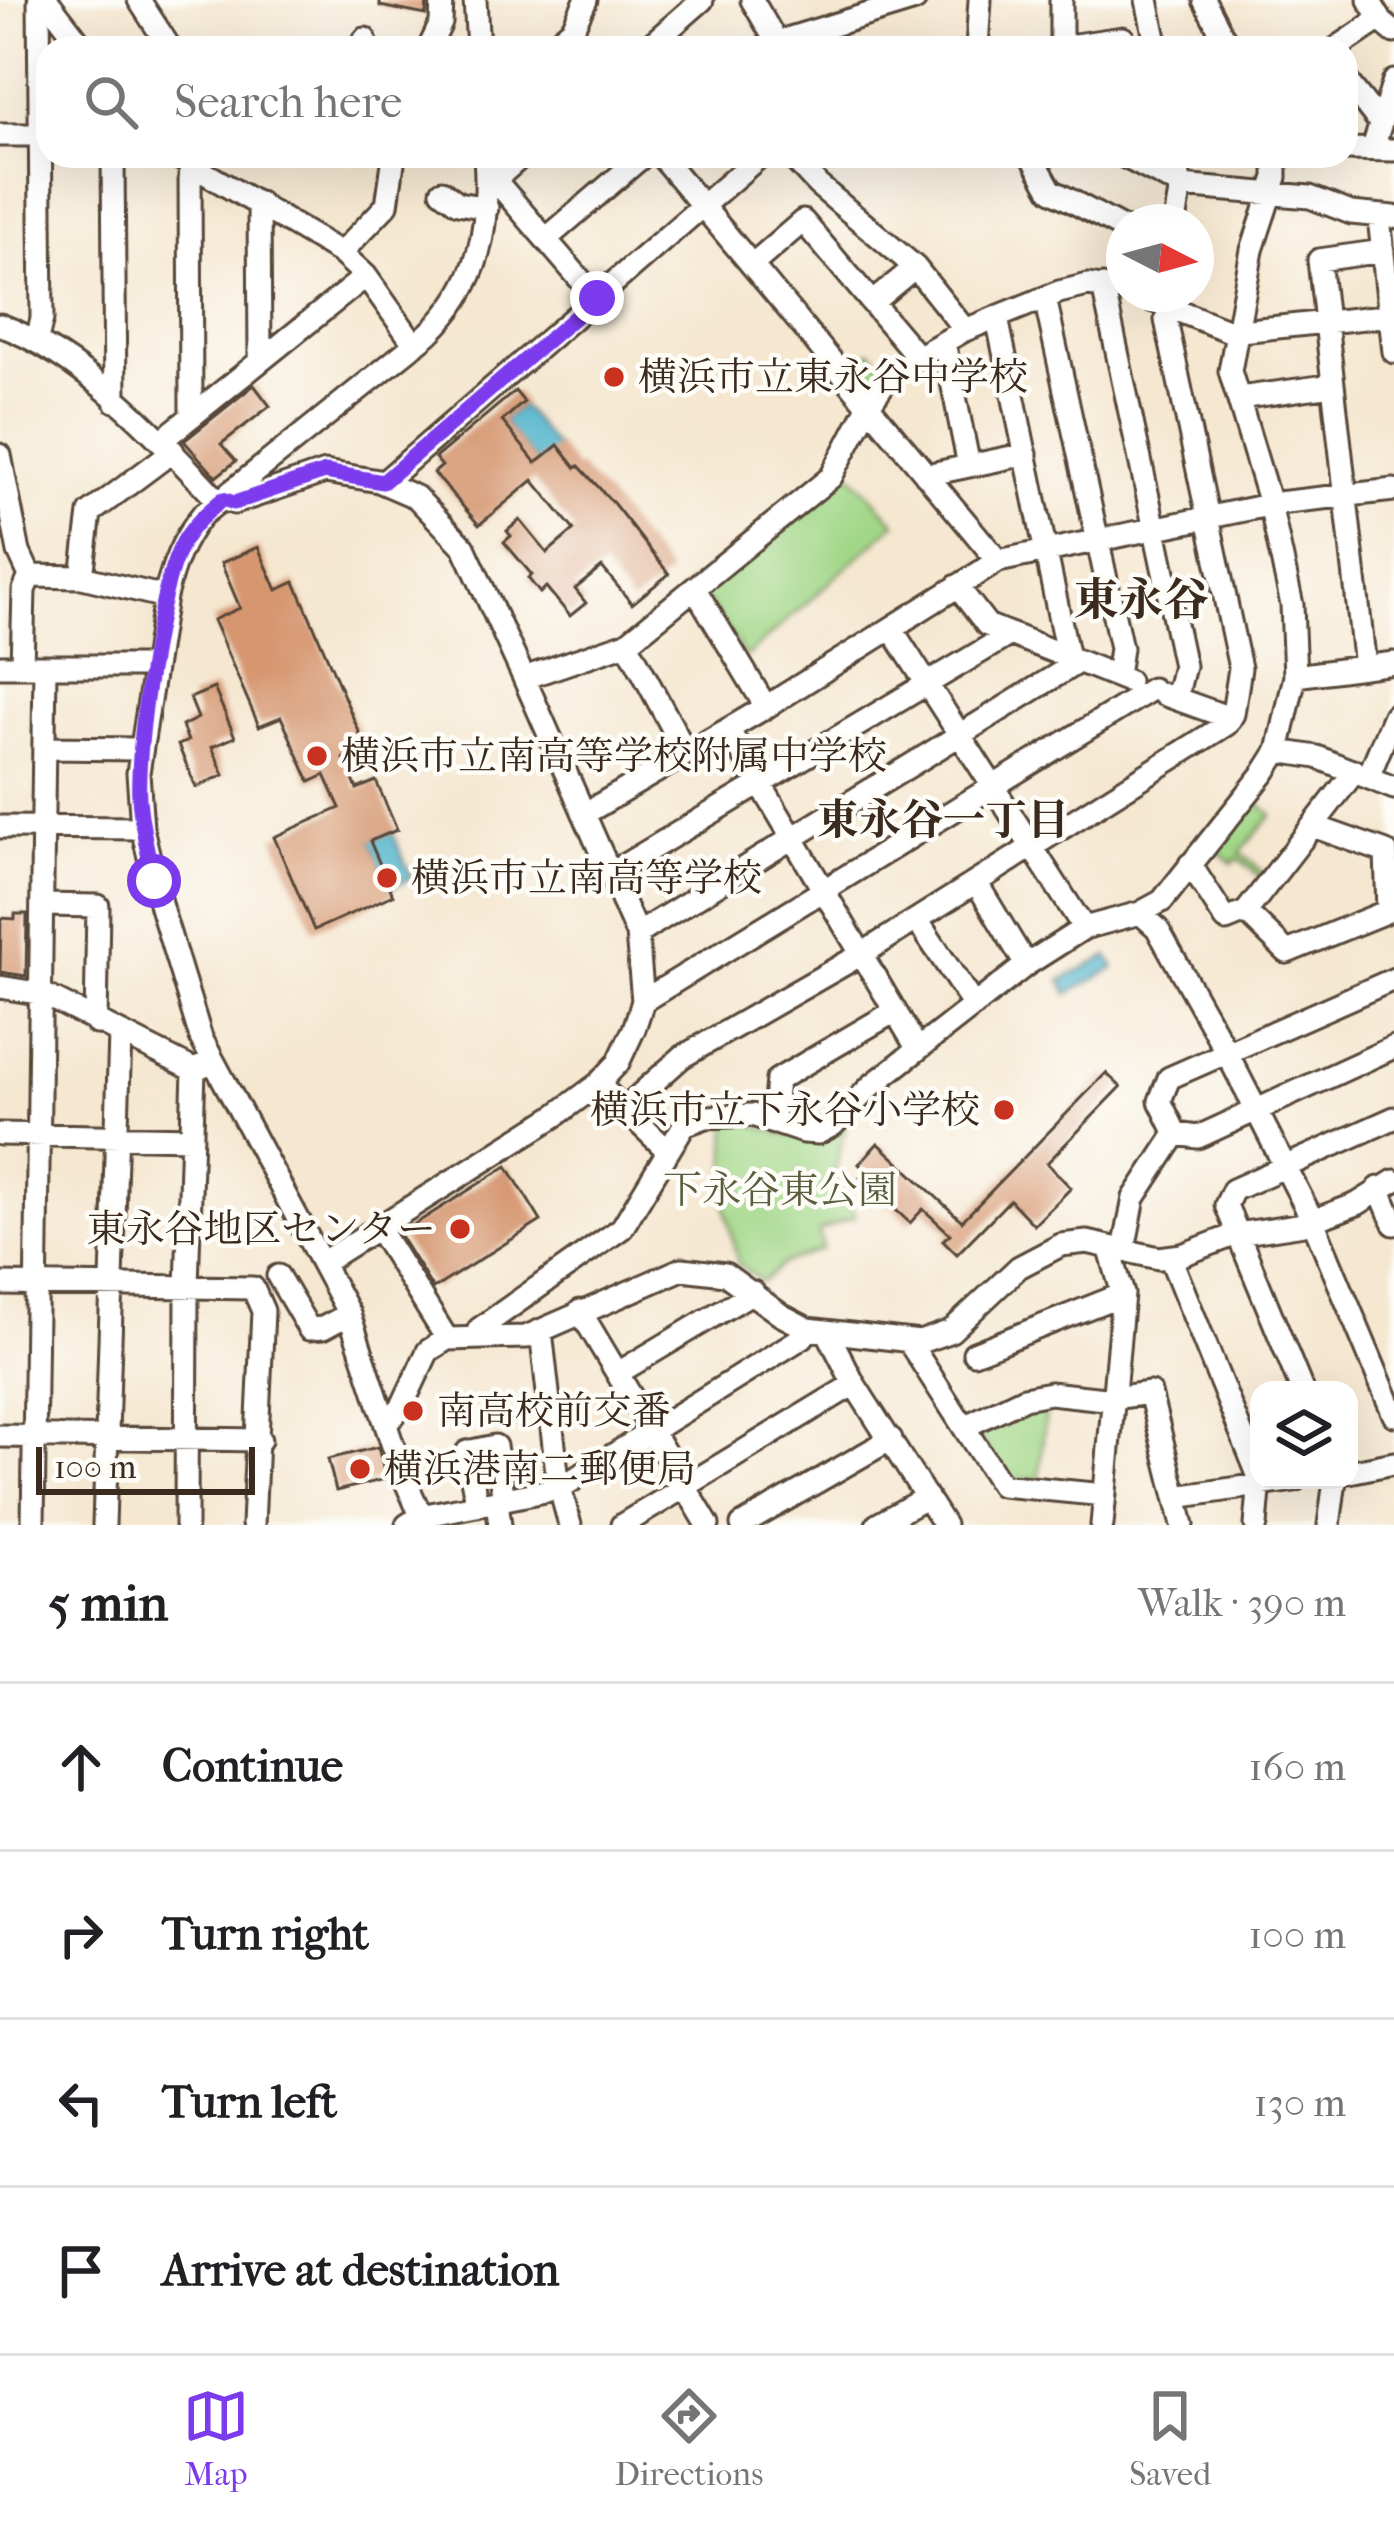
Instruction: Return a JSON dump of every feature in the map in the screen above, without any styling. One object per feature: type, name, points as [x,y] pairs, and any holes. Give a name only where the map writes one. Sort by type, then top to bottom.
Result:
[{"type":"street","points":[[43,0],[74,36]]},
{"type":"street","points":[[43,0],[43,36]]},
{"type":"street","points":[[139,0],[162,36]]},
{"type":"street","points":[[435,36],[442,0]]},
{"type":"street","points":[[475,0],[477,36]]},
{"type":"street","points":[[563,36],[586,0]]},
{"type":"street","points":[[661,36],[702,0]]},
{"type":"street","points":[[752,0],[771,36]]},
{"type":"street","points":[[806,36],[915,0]]},
{"type":"street","points":[[978,36],[980,0]]},
{"type":"street","points":[[1061,0],[1061,36]]},
{"type":"street","points":[[1145,36],[1147,0]]},
{"type":"street","points":[[1204,0],[1222,36]]},
{"type":"street","points":[[1354,36],[1381,17]]},
{"type":"street","points":[[1383,149],[1381,124],[1394,81]]},
{"type":"street","points":[[1358,95],[1381,124]]},
{"type":"street","points":[[0,135],[36,135]]},
{"type":"street","points":[[37,339],[42,319],[44,168]]},
{"type":"street","points":[[113,168],[115,401]]},
{"type":"street","points":[[183,168],[191,417]]},
{"type":"street","points":[[199,168],[341,253],[366,276],[415,344]]},
{"type":"street","points":[[341,253],[381,214],[392,194],[393,168]]},
{"type":"street","points":[[487,168],[490,192],[482,244],[468,285],[443,320],[221,501],[189,531],[178,551],[165,597],[140,748],[142,828],[204,1065],[349,1314],[418,1522],[560,1488],[818,1331]]},
{"type":"street","points":[[442,191],[458,203],[490,192],[511,168]]},
{"type":"street","points":[[546,239],[629,168]]},
{"type":"street","points":[[671,168],[998,561]]},
{"type":"street","points":[[383,482],[747,168]]},
{"type":"street","points":[[802,168],[916,267],[965,330]]},
{"type":"street","points":[[1039,168],[1051,190],[1106,219]]},
{"type":"street","points":[[1146,168],[1181,186],[1310,197],[1386,218],[1383,251],[1394,352]]},
{"type":"street","points":[[1177,168],[1178,204]]},
{"type":"street","points":[[476,1337],[479,1329],[622,1228],[684,1125],[706,1117],[752,1115],[802,1132],[833,1125],[871,1086],[1026,965],[1084,928],[1140,913],[1162,901],[1278,751],[1294,676],[1292,605],[1270,504],[1230,371],[1252,250],[1272,193],[1275,168]]},
{"type":"street","points":[[490,192],[546,239],[597,298]]},
{"type":"street","points":[[260,203],[260,362]]},
{"type":"street","points":[[752,265],[803,221],[917,356]]},
{"type":"street","points":[[1365,667],[1319,260],[1383,251]]},
{"type":"street","points":[[873,302],[916,267]]},
{"type":"street","points":[[82,577],[90,513],[167,446],[191,417],[366,276]]},
{"type":"street","points":[[524,677],[627,643],[695,590],[831,477],[893,371],[965,330],[1046,298],[1088,285],[1106,287]]},
{"type":"street","points":[[1046,298],[1121,648],[1117,676]]},
{"type":"street","points":[[1117,312],[1154,528],[1184,666],[1176,698]]},
{"type":"street","points":[[625,1108],[682,1057],[862,954],[1207,740],[1230,718],[1240,668],[1165,312]]},
{"type":"street","points":[[1191,312],[1237,331],[1392,315]]},
{"type":"street","points":[[997,318],[1073,660]]},
{"type":"street","points":[[0,325],[37,339],[115,401],[221,501],[234,503],[325,472],[383,482],[416,497],[464,548],[637,934],[644,1000],[618,1063],[598,1084],[322,1262]]},
{"type":"street","points":[[944,342],[970,466]]},
{"type":"street","points":[[1239,398],[1333,386]]},
{"type":"street","points":[[926,475],[1026,454]]},
{"type":"street","points":[[0,455],[9,554],[30,576],[82,577],[165,597]]},
{"type":"street","points":[[584,814],[766,707],[998,561],[1270,504],[1394,490]]},
{"type":"street","points":[[30,576],[23,590],[22,666],[44,748],[34,1525]]},
{"type":"street","points":[[957,586],[987,626],[1230,718]]},
{"type":"street","points":[[695,590],[766,707]]},
{"type":"street","points":[[891,628],[1084,928]]},
{"type":"street","points":[[611,872],[1007,635]]},
{"type":"street","points":[[627,643],[686,753]]},
{"type":"street","points":[[637,934],[1073,660]]},
{"type":"street","points":[[1294,676],[1394,664]]},
{"type":"street","points":[[22,666],[153,666]]},
{"type":"street","points":[[644,1000],[1152,689]]},
{"type":"street","points":[[1190,864],[1226,920],[1246,912],[1312,826],[1362,773],[1394,715]]},
{"type":"street","points":[[728,729],[917,1048]]},
{"type":"street","points":[[44,748],[140,748]]},
{"type":"street","points":[[1278,751],[1317,757],[1394,788]]},
{"type":"street","points":[[1246,912],[1287,952],[1388,911],[1387,852],[1312,826]]},
{"type":"street","points":[[0,827],[142,828]]},
{"type":"street","points":[[976,882],[1026,965]]},
{"type":"street","points":[[43,905],[98,906],[96,1023]]},
{"type":"street","points":[[1140,913],[1157,928],[1256,1110],[1312,1221],[1394,1415]]},
{"type":"street","points":[[916,920],[974,1006]]},
{"type":"street","points":[[1176,1134],[1160,1101],[1169,1078],[1394,979]]},
{"type":"street","points":[[0,987],[43,994],[120,1035],[204,1065]]},
{"type":"street","points":[[773,1123],[776,1080],[895,1011]]},
{"type":"street","points":[[104,1525],[120,1035]]},
{"type":"street","points":[[1176,1134],[1198,1136],[1394,1047]]},
{"type":"street","points":[[186,1525],[192,1138],[204,1065]]},
{"type":"street","points":[[598,1084],[668,1151]]},
{"type":"street","points":[[1298,1381],[1226,1205],[1233,1190],[1394,1118]]},
{"type":"street","points":[[0,1134],[192,1138]]},
{"type":"street","points":[[1102,1525],[1123,1294],[1116,1248],[1135,1198],[1176,1134]]},
{"type":"street","points":[[386,1424],[402,1406],[420,1361],[447,1339],[526,1337],[682,1269],[725,1274],[781,1315],[818,1331],[909,1342],[951,1330],[1019,1267],[1061,1245],[1087,1243],[1170,1257],[1237,1234],[1289,1229],[1357,1204],[1387,1184],[1394,1224]]},
{"type":"street","points":[[378,1228],[447,1339]]},
{"type":"street","points":[[1170,1257],[1250,1456]]},
{"type":"street","points":[[278,1276],[309,1329],[323,1328],[349,1314]]},
{"type":"street","points":[[0,1284],[253,1288],[263,1310],[253,1525]]},
{"type":"street","points":[[618,1372],[753,1292]]},
{"type":"street","points":[[951,1330],[978,1361],[1123,1294]]},
{"type":"street","points":[[580,1311],[708,1525]]},
{"type":"street","points":[[541,1331],[560,1488],[570,1525]]},
{"type":"street","points":[[818,1331],[944,1525]]},
{"type":"street","points":[[909,1342],[1001,1485],[1105,1495]]},
{"type":"street","points":[[622,1525],[854,1384]]},
{"type":"street","points":[[964,1427],[1024,1398],[1050,1393],[1116,1398],[1150,1393],[1183,1525]]},
{"type":"street","points":[[0,1436],[260,1440]]},
{"type":"street","points":[[742,1525],[891,1439]]},
{"type":"street","points":[[1358,1470],[1394,1463]]},
{"type":"street","points":[[1176,1497],[1250,1483]]},
{"type":"street","points":[[1256,1525],[1259,1489]]},
{"type":"street","points":[[1329,1525],[1334,1489]]},
{"type":"street","points":[[877,1525],[927,1496]]},
{"type":"street","points":[[492,1501],[500,1525]]},
{"type":"green space","points":[[871,351],[887,369],[868,388],[852,369]]},
{"type":"green space","points":[[849,471],[896,523],[746,657],[702,592]]},
{"type":"green space","points":[[1253,798],[1272,815],[1240,852],[1265,874],[1261,878],[1238,858],[1233,863],[1212,846]]},
{"type":"green space","name":"下永谷東公園","points":[[847,1119],[833,1179],[856,1216],[819,1231],[822,1249],[782,1264],[762,1282],[738,1264],[725,1206],[728,1121],[740,1120],[787,1136]]},
{"type":"green space","points":[[1047,1400],[1039,1479],[1007,1479],[976,1431],[979,1424]]},
{"type":"water","points":[[521,405],[556,448],[536,463],[502,421]]},
{"type":"water","points":[[392,832],[412,878],[390,888],[370,841]]},
{"type":"water","points":[[1108,956],[1115,968],[1068,994],[1061,980]]},
{"type":"building","points":[[380,0],[427,0],[426,15],[380,6]]},
{"type":"building","points":[[254,385],[270,406],[221,444],[236,461],[216,477],[184,441]]},
{"type":"building","points":[[515,391],[524,402],[502,421],[536,463],[558,445],[614,504],[669,574],[632,604],[602,567],[575,589],[586,603],[570,616],[546,587],[540,593],[528,578],[532,575],[504,542],[511,536],[507,531],[520,520],[547,553],[574,530],[533,480],[479,525],[434,473],[442,466],[435,458]]},
{"type":"building","points":[[258,547],[277,590],[295,582],[366,748],[344,758],[357,789],[376,781],[397,830],[370,841],[393,895],[314,930],[274,837],[340,808],[325,775],[310,782],[281,717],[259,726],[213,620],[240,608],[221,563]]},
{"type":"building","points":[[214,688],[235,737],[212,747],[224,775],[196,787],[178,745],[188,741],[182,726],[198,718],[190,698]]},
{"type":"building","points":[[15,914],[27,914],[26,976],[0,972],[1,918],[15,919]]},
{"type":"building","points":[[1106,1073],[1121,1087],[1047,1163],[1071,1188],[1034,1225],[1010,1200],[957,1254],[943,1240],[950,1234],[923,1209],[910,1223],[860,1177],[866,1171],[859,1164],[878,1143],[962,1221]]},
{"type":"building","points":[[507,1166],[541,1221],[433,1289],[399,1234]]},
{"type":"building","points":[[378,1447],[386,1479],[336,1491],[328,1459]]},
{"type":"place","name":"横浜市立東永谷中学校","points":[[614,377]]},
{"type":"place","name":"横浜市立南高等学校附属中学校","points":[[317,756]]},
{"type":"place","name":"横浜市立南高等学校","points":[[387,878]]},
{"type":"place","name":"横浜市立下永谷小学校","points":[[1004,1110]]},
{"type":"place","name":"東永谷地区センター","points":[[460,1229]]},
{"type":"place","name":"南高校前交番","points":[[413,1411]]},
{"type":"place","name":"横浜港南二郵便局","points":[[360,1469]]},
{"type":"district","name":"東永谷","points":[[1141,600]]},
{"type":"district","name":"東永谷一丁目","points":[[943,820]]},
{"type":"route","points":[[154,881],[142,828],[140,748],[170,572],[189,531],[223,499],[234,503],[297,479],[325,472],[383,482],[597,298]]}]
